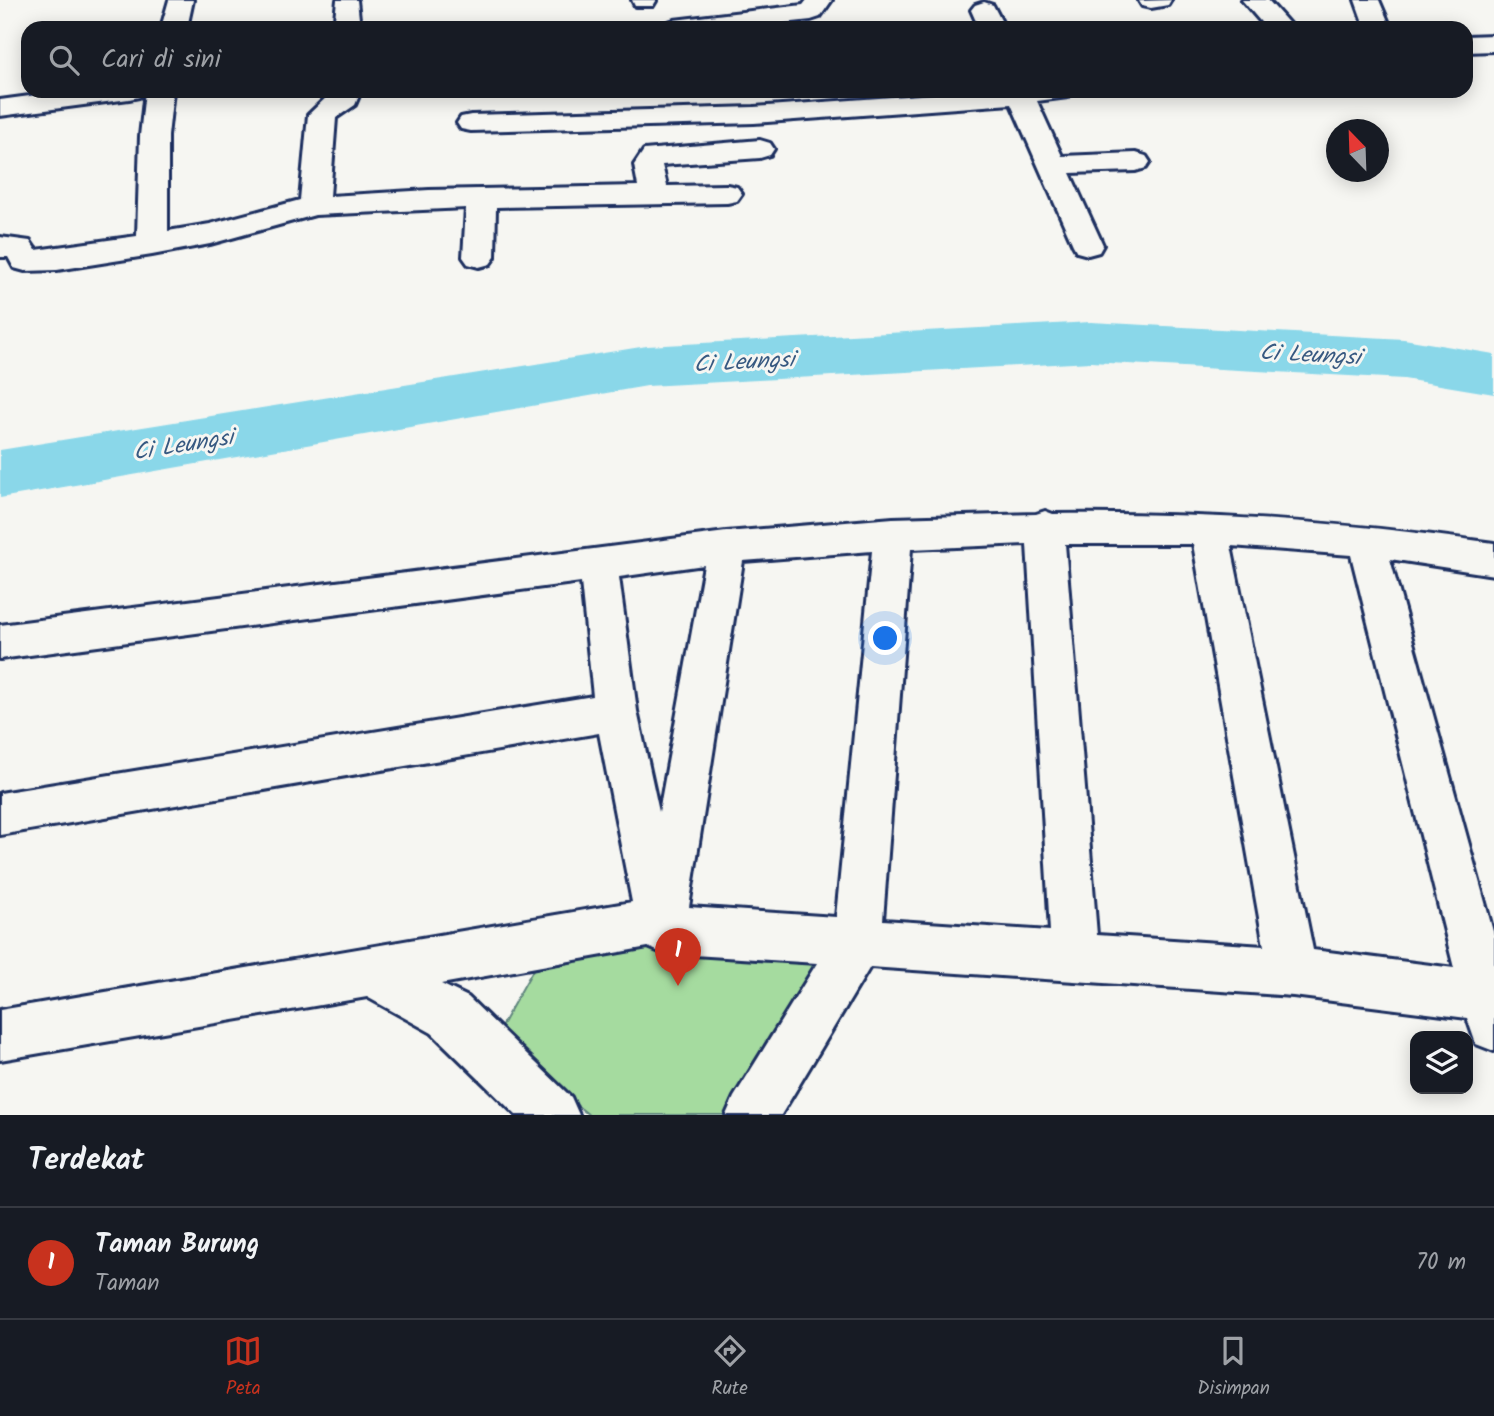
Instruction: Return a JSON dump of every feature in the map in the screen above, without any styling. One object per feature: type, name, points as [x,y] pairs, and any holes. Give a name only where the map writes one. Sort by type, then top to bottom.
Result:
[{"type":"street","points":[[175,21],[181,0]]},
{"type":"street","points":[[734,21],[811,12],[820,0]]},
{"type":"street","points":[[1151,1],[1159,0]]},
{"type":"street","points":[[1254,0],[1274,21]]},
{"type":"street","points":[[1367,0],[1375,21]]},
{"type":"street","points":[[1473,44],[1494,43]]},
{"type":"street","points":[[0,108],[76,98]]},
{"type":"street","points":[[152,245],[154,136],[158,98]]},
{"type":"street","points":[[314,206],[322,115],[344,98]]},
{"type":"street","points":[[471,123],[535,118],[753,115],[959,98]]},
{"type":"street","points":[[1021,98],[1088,245]]},
{"type":"street","points":[[654,195],[648,165],[654,156],[760,149]]},
{"type":"street","points":[[1051,165],[1136,162]]},
{"type":"street","points":[[0,247],[19,248],[22,259],[34,261],[152,245],[249,226],[314,206],[481,199],[727,194]]},
{"type":"street","points":[[479,257],[481,199]]},
{"type":"street","points":[[1045,526],[1075,955]]},
{"type":"street","points":[[0,642],[598,562],[726,547],[893,533],[1045,526],[1209,529],[1366,540],[1494,559]]},
{"type":"street","points":[[1209,529],[1293,972]]},
{"type":"street","points":[[752,1115],[857,944],[893,533]]},
{"type":"street","points":[[0,1035],[661,925],[857,944],[1075,955],[1293,972],[1492,1007],[1366,540]]},
{"type":"street","points":[[661,925],[726,547]]},
{"type":"street","points":[[598,562],[616,711],[661,925]]},
{"type":"street","points":[[0,814],[616,711]]},
{"type":"street","points":[[370,972],[450,1015],[553,1115]]},
{"type":"green space","points":[[561,920],[871,934],[739,1115],[589,1115],[494,1039]]},
{"type":"waterway","name":"Ci Leungsi","points":[[0,474],[647,366],[1091,342],[1404,359],[1494,374]]},
{"type":"place","name":"Taman Burung","points":[[678,986]]}]
